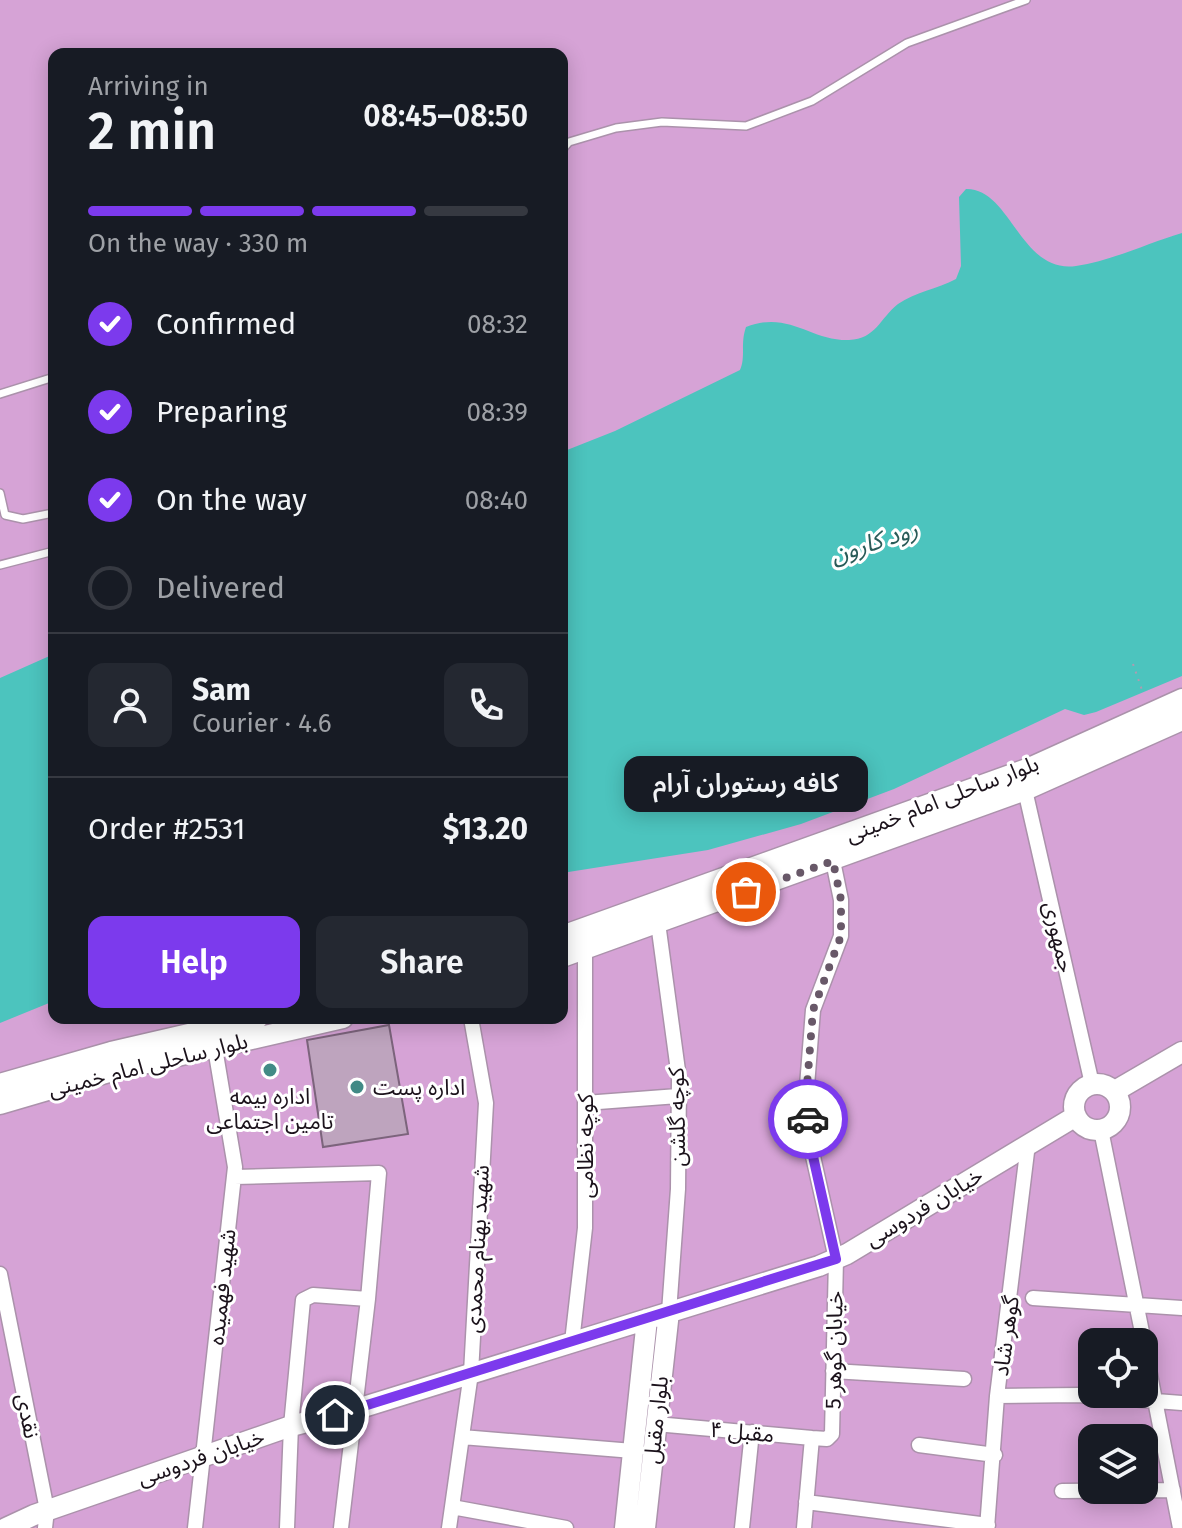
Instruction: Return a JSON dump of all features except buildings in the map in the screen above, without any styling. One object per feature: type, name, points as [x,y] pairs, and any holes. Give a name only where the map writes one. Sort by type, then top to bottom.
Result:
[{"type":"main road","name":"بلوار ساحلی امام خمینی","points":[[568,955],[833,861],[1023,780],[1182,699]]},
{"type":"main road","name":"بلوار ساحلی امام خمینی","points":[[568,934],[1023,780],[1182,720]]},
{"type":"main road","name":"بلوار ساحلی امام خمینی","points":[[0,1084],[111,1052],[232,1024]]},
{"type":"main road","name":"بلوار ساحلی امام خمینی","points":[[0,1104],[116,1070],[317,1024]]},
{"type":"main road","points":[[1115,1091],[1182,1052]]},
{"type":"main road","points":[[1092,1084],[1104,1085],[1115,1091],[1120,1111],[1114,1124],[1101,1130],[1086,1128],[1076,1116],[1075,1100],[1092,1084]]},
{"type":"main road","name":"خیابان فردوسی","points":[[42,1518],[204,1455],[291,1426],[357,1409],[836,1259],[1076,1116]]},
{"type":"main road","name":"بلوار مقبل","points":[[645,1528],[669,1312]]},
{"type":"main road","name":"بلوار مقبل","points":[[625,1528],[647,1319]]},
{"type":"main road","points":[[0,1517],[18,1512],[42,1518]]},
{"type":"main road","points":[[6,1528],[42,1518]]},
{"type":"street","name":"جمهوری","points":[[1023,780],[1092,1084]]},
{"type":"street","name":"خیابان گوهر 5","points":[[804,1528],[806,1502],[820,1438],[832,1434],[836,1259],[810,1143],[807,1086],[813,1010],[841,936],[841,900],[833,861]]},
{"type":"street","name":"کوچه گلشن","points":[[658,923],[678,1096],[678,1189],[669,1312]]},
{"type":"street","name":"کوچه نظامی","points":[[572,1342],[585,1228],[585,949]]},
{"type":"street","name":"شهید بهنام محمدی","points":[[449,1528],[471,1373],[486,1103],[472,1024]]},
{"type":"street","name":"شهید فهمیده","points":[[195,1528],[234,1177],[215,1048]]},
{"type":"street","points":[[585,1103],[678,1096]]},
{"type":"street","points":[[1101,1130],[1141,1328]]},
{"type":"street","name":"گوهر شاد","points":[[988,1526],[997,1396],[1028,1144]]},
{"type":"street","points":[[234,1177],[379,1173],[357,1409],[341,1528]]},
{"type":"street","name":"نقدی","points":[[0,1274],[42,1518]]},
{"type":"street","points":[[287,1528],[291,1426],[303,1300],[313,1295],[368,1299]]},
{"type":"street","points":[[1033,1298],[1137,1308],[1182,1308]]},
{"type":"street","points":[[833,1371],[964,1379]]},
{"type":"street","points":[[997,1396],[1078,1398]]},
{"type":"street","points":[[1158,1400],[1182,1403]]},
{"type":"street","points":[[1156,1408],[1180,1528]]},
{"type":"street","name":"مقبل ۴","points":[[656,1424],[820,1438]]},
{"type":"street","points":[[742,1528],[752,1432]]},
{"type":"street","points":[[462,1437],[633,1451]]},
{"type":"street","points":[[919,1445],[995,1455]]},
{"type":"street","points":[[1062,1491],[1173,1490]]},
{"type":"street","points":[[806,1502],[988,1526]]},
{"type":"street","points":[[452,1507],[566,1528]]},
{"type":"lane","points":[[568,143],[616,128],[662,122],[746,126],[812,101],[907,43],[1026,0]]},
{"type":"lane","points":[[0,394],[48,379]]},
{"type":"lane","points":[[0,493],[5,515],[23,519],[48,514]]},
{"type":"lane","points":[[0,565],[48,553]]},
{"type":"path","points":[[1133,664],[1143,693]]},
{"type":"shaded area","points":[[0,0],[1182,0],[1182,1528],[0,1528]]},
{"type":"water","name":"رود کارون","points":[[966,189],[981,192],[1006,215],[1028,245],[1057,265],[1089,264],[1182,233],[1182,676],[1096,712],[1084,715],[1065,709],[894,789],[801,824],[708,850],[568,872],[568,450],[615,431],[740,370],[746,327],[775,322],[835,339],[858,339],[872,332],[898,304],[956,279],[961,266],[959,197]]},
{"type":"water","points":[[48,657],[48,1003],[0,1023],[0,678]]},
{"type":"way so far","points":[[746,892],[833,861],[841,900],[841,936],[813,1010],[807,1086],[808,1119]]},
{"type":"place","name":"کافه رستوران آرام","points":[[746,892]]},
{"type":"place","name":"اداره بیمه تامین اجتماعی","points":[[270,1070]]},
{"type":"place","name":"اداره پست","points":[[357,1087]]},
{"type":"route","points":[[335,1415],[836,1259],[810,1143],[808,1119]]}]
